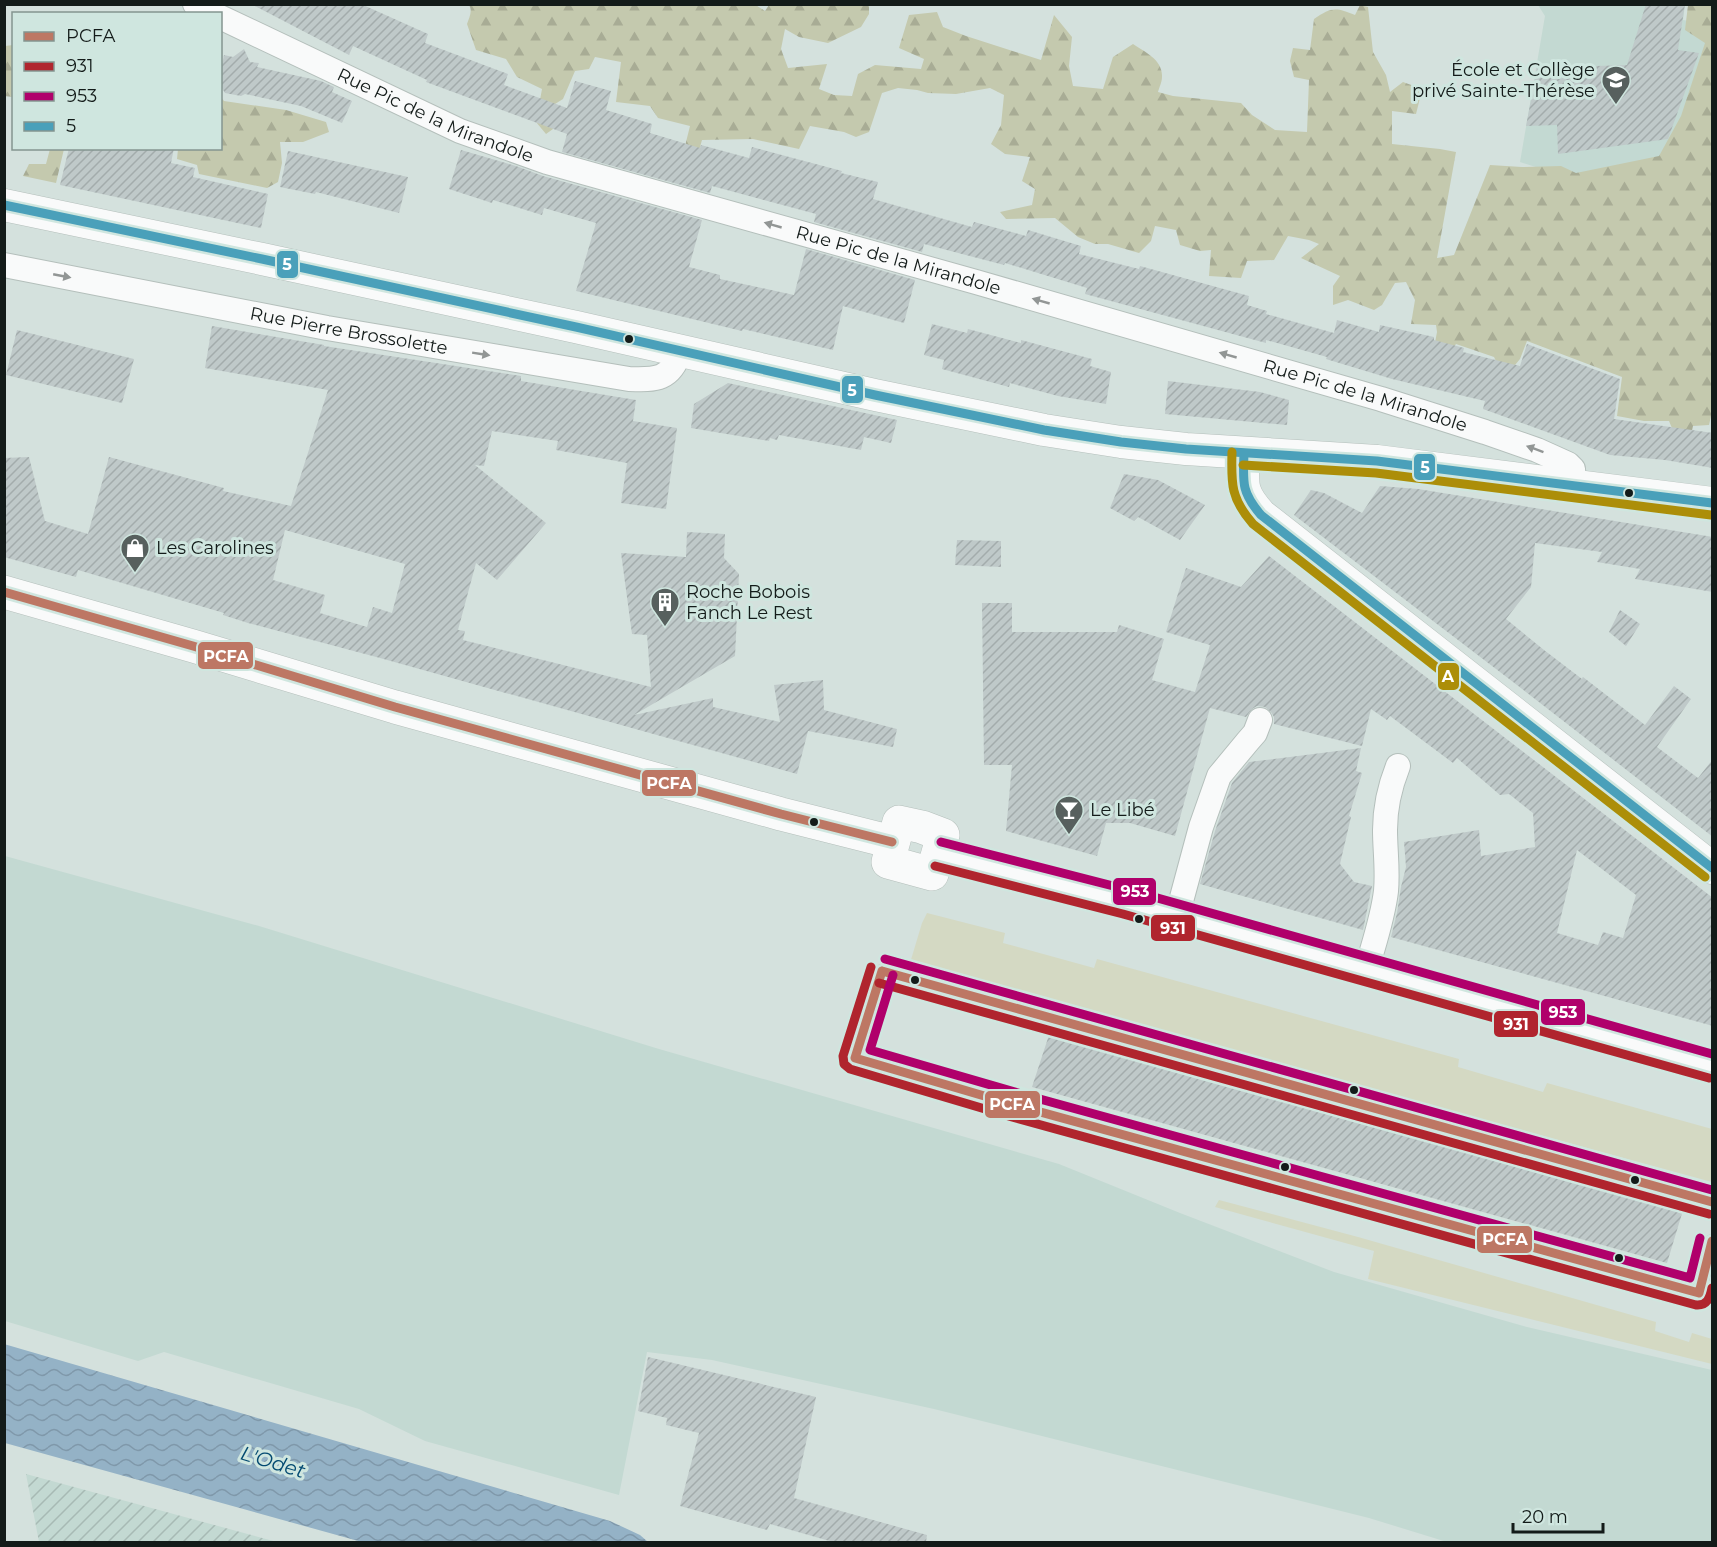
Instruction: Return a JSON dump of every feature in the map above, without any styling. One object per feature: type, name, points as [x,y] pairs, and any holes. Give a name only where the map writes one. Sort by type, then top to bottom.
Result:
[{"type":"main road","points":[[4,592],[395,707],[892,843],[888,862],[932,874],[938,854],[1177,916],[1713,1066]]},
{"type":"street","points":[[195,4],[209,12]]},
{"type":"street","name":"Rue Pic de la Mirandole","points":[[222,18],[422,114],[494,144],[615,182],[976,282],[1433,416],[1553,456],[1568,464],[1572,469],[1574,484]]},
{"type":"street","points":[[4,205],[1044,430],[1141,445],[1377,461],[1713,503]]},
{"type":"street","name":"Rue Pierre Brossolette","points":[[4,265],[315,326],[629,379],[646,380],[668,374],[677,361],[680,351]]},
{"type":"street","points":[[1244,453],[1244,490],[1261,515],[1713,868]]},
{"type":"street","points":[[1177,916],[1201,827],[1219,776],[1255,733],[1260,720]]},
{"type":"street","points":[[1367,968],[1385,898],[1386,811],[1398,766]]},
{"type":"lane","points":[[1713,1202],[882,971],[855,1058],[1015,1106],[1699,1293],[1713,1241]]},
{"type":"shaded area","name":"École et Collège privé Sainte-Thérèse","points":[[1538,5],[1685,5],[1683,20],[1712,25],[1712,84],[1644,186],[1570,178],[1520,162],[1545,16]]},
{"type":"shaded area","points":[[5,856],[259,926],[659,1049],[1059,1164],[1334,1272],[1527,1327],[1712,1370],[1712,1542],[1447,1542],[1369,1518],[934,1409],[712,1360],[647,1352],[619,1495],[425,1441],[359,1409],[164,1352],[138,1361],[5,1321]]},
{"type":"shaded area","points":[[927,913],[1005,933],[1003,943],[1094,968],[1097,959],[1459,1059],[1458,1067],[1543,1092],[1547,1083],[1712,1129],[1712,1182],[910,963]]},
{"type":"shaded area","points":[[1219,1200],[1656,1322],[1655,1331],[1689,1342],[1692,1333],[1712,1339],[1712,1364],[1368,1279],[1374,1251],[1215,1207]]},
{"type":"shaded area","points":[[26,1474],[277,1542],[39,1542]]},
{"type":"green space","points":[[754,4],[765,11],[769,5],[869,5],[869,14],[861,27],[828,43],[799,37],[785,29],[781,49],[788,68],[827,64],[819,89],[834,95],[852,96],[858,74],[875,65],[921,69],[924,59],[899,48],[909,15],[937,12],[943,27],[1041,60],[1054,15],[1072,37],[1069,66],[1073,86],[1103,89],[1113,57],[1133,44],[1152,57],[1160,66],[1162,77],[1158,92],[1173,96],[1241,103],[1252,115],[1275,130],[1307,132],[1309,80],[1294,77],[1290,61],[1293,48],[1310,50],[1314,19],[1325,12],[1338,10],[1355,15],[1360,5],[1368,7],[1373,52],[1386,75],[1390,92],[1403,82],[1414,86],[1421,94],[1416,114],[1392,111],[1392,144],[1456,152],[1437,258],[1454,255],[1490,165],[1561,166],[1576,173],[1659,156],[1681,116],[1705,43],[1685,30],[1688,5],[1712,5],[1712,412],[1709,425],[1693,426],[1691,435],[1674,433],[1669,421],[1644,421],[1617,416],[1622,377],[1527,341],[1515,365],[1499,367],[1494,357],[1456,344],[1451,351],[1434,348],[1436,325],[1411,324],[1415,300],[1406,282],[1395,283],[1382,305],[1374,310],[1348,300],[1333,305],[1333,286],[1340,276],[1301,258],[1319,244],[1309,240],[1288,236],[1274,260],[1247,261],[1241,278],[1209,276],[1211,250],[1200,251],[1180,245],[1176,230],[1155,226],[1151,241],[1139,253],[1108,244],[1095,244],[1078,237],[1055,218],[1006,219],[1000,212],[1032,205],[1035,189],[1022,181],[1030,157],[1005,154],[991,144],[1001,125],[1004,95],[990,88],[956,94],[928,93],[898,88],[882,93],[869,132],[856,137],[844,132],[810,126],[799,149],[753,139],[702,140],[693,171],[683,167],[690,126],[658,118],[650,106],[616,102],[621,62],[595,57],[589,69],[575,71],[563,99],[555,104],[558,112],[553,129],[546,134],[536,122],[542,89],[517,77],[506,59],[476,50],[467,24],[471,12],[469,5]]},
{"type":"green space","points":[[12,45],[12,97],[4,96],[5,46]]},
{"type":"green space","points":[[222,98],[224,101],[286,110],[326,122],[329,132],[303,142],[280,142],[282,163],[278,182],[267,188],[199,174],[197,165],[177,159],[178,150],[222,150]]},
{"type":"green space","points":[[50,150],[64,150],[56,183],[23,176],[29,164],[46,164]]},
{"type":"water","name":"L'Odet","points":[[4,1344],[610,1521],[640,1535],[648,1542],[362,1542],[5,1443]]},
{"type":"building","points":[[251,4],[361,4],[428,34],[425,43],[508,74],[504,85],[567,108],[575,81],[611,91],[606,110],[652,124],[650,133],[700,148],[701,145],[749,158],[752,147],[842,171],[841,173],[878,182],[873,199],[972,227],[974,222],[1026,236],[1028,230],[1081,246],[1079,254],[1139,269],[1140,266],[1249,296],[1247,305],[1267,311],[1266,314],[1334,333],[1337,320],[1379,332],[1380,325],[1434,337],[1434,340],[1464,348],[1463,352],[1520,366],[1527,344],[1620,379],[1614,419],[1713,433],[1713,468],[1665,460],[1610,455],[1483,409],[1485,401],[1392,379],[1266,340],[1266,343],[1085,294],[1087,288],[1005,263],[1004,265],[924,244],[922,252],[814,222],[816,214],[712,186],[710,193],[562,152],[567,134],[426,82],[427,80],[353,46],[349,55]]},
{"type":"building","points":[[1646,4],[1685,4],[1678,50],[1699,53],[1668,139],[1558,154],[1557,125],[1526,126],[1537,68],[1627,65]]},
{"type":"building","points":[[244,49],[250,62],[259,63],[257,67],[321,81],[334,87],[332,92],[352,101],[342,123],[301,106],[245,94],[241,96],[225,93],[222,88],[224,55],[233,57]]},
{"type":"building","points":[[69,150],[174,150],[171,163],[195,168],[193,177],[268,194],[261,228],[60,185]]},
{"type":"building","points":[[461,150],[543,176],[702,220],[689,267],[720,275],[720,279],[794,295],[806,249],[915,280],[904,323],[843,306],[833,350],[743,329],[742,331],[576,291],[596,223],[544,208],[542,215],[493,200],[492,203],[449,189]]},
{"type":"building","points":[[288,151],[408,177],[399,213],[316,192],[315,194],[280,187]]},
{"type":"building","points":[[932,324],[967,333],[968,329],[1021,343],[1021,340],[1092,359],[1090,366],[1111,372],[1106,404],[1058,396],[1010,383],[1009,387],[942,369],[944,360],[924,355]]},
{"type":"building","points":[[212,326],[324,346],[521,376],[521,381],[636,400],[633,421],[677,428],[666,509],[621,503],[627,463],[556,450],[558,441],[492,431],[484,466],[475,465],[546,523],[497,580],[476,563],[458,630],[465,631],[463,640],[651,687],[647,635],[632,634],[621,553],[686,557],[687,532],[725,534],[724,558],[739,574],[735,656],[634,715],[713,698],[713,707],[780,722],[774,685],[823,680],[824,710],[897,729],[893,747],[808,731],[797,774],[248,623],[223,615],[224,613],[78,570],[76,577],[4,557],[4,458],[29,457],[45,521],[88,534],[109,457],[224,488],[223,491],[291,506],[328,390],[205,368]],"holes":[[[285,530],[405,564],[392,613],[373,607],[367,627],[320,613],[325,595],[273,580]]]},
{"type":"building","points":[[17,330],[134,359],[122,403],[6,375]]},
{"type":"building","points":[[1168,381],[1260,392],[1289,400],[1287,425],[1165,414]]},
{"type":"building","points":[[728,383],[897,420],[891,443],[864,437],[861,450],[779,435],[777,440],[770,438],[769,441],[691,428],[694,404]]},
{"type":"building","points":[[1124,474],[1158,480],[1205,505],[1180,540],[1138,517],[1134,521],[1110,508]]},
{"type":"building","points":[[1380,486],[1418,489],[1713,537],[1713,592],[1635,579],[1640,569],[1597,562],[1602,552],[1535,543],[1531,587],[1506,619],[1645,725],[1674,686],[1691,699],[1657,747],[1698,778],[1713,759],[1713,837],[1294,515],[1311,490],[1324,493],[1362,513]]},
{"type":"building","points":[[957,540],[1001,541],[1001,567],[955,565]]},
{"type":"building","points":[[1269,556],[1713,898],[1713,1026],[1391,937],[1406,867],[1404,842],[1479,830],[1481,856],[1535,847],[1533,813],[1509,794],[1500,795],[1457,758],[1453,763],[1390,716],[1387,720],[1371,709],[1362,746],[1274,724],[1274,717],[1265,707],[1257,706],[1246,717],[1210,708],[1175,836],[1130,823],[1106,823],[1097,856],[1006,831],[1012,765],[984,765],[982,603],[1012,603],[1012,632],[1117,632],[1119,625],[1164,639],[1152,680],[1195,692],[1210,645],[1166,632],[1186,568],[1241,587]],"holes":[[[1577,850],[1636,895],[1623,938],[1603,932],[1598,945],[1557,933]]]},
{"type":"building","points":[[1620,610],[1640,624],[1626,646],[1609,632]]},
{"type":"building","points":[[1361,748],[1356,771],[1362,773],[1349,816],[1351,817],[1340,864],[1354,882],[1372,886],[1363,930],[1200,884],[1232,783],[1249,762]]},
{"type":"building","points":[[1049,1035],[1684,1207],[1667,1263],[1032,1087]]},
{"type":"building","points":[[648,1357],[816,1397],[794,1498],[927,1535],[926,1542],[833,1542],[770,1524],[767,1530],[680,1506],[699,1433],[666,1425],[667,1418],[638,1411]]},
{"type":"transit line","name":"5","points":[[4,205],[1044,430],[1186,449],[1377,461],[1712,503]]},
{"type":"transit line","name":"A","points":[[1232,452],[1232,482],[1236,499],[1253,524],[1705,877]]},
{"type":"transit line","name":"5","points":[[1244,453],[1245,486],[1250,500],[1261,515],[1712,868]]},
{"type":"transit line","name":"A","points":[[1243,465],[1376,473],[1711,515]]},
{"type":"transit line","name":"PCFA","points":[[4,592],[395,707],[781,814],[892,842]]},
{"type":"transit line","name":"953","points":[[941,842],[1129,890],[1712,1054]]},
{"type":"transit line","name":"931","points":[[935,866],[1123,914],[1709,1078]]},
{"type":"transit line","name":"953","points":[[885,959],[1712,1190]]},
{"type":"transit line","name":"931","points":[[871,967],[843,1056],[844,1064],[850,1069],[1012,1117],[1696,1305],[1707,1301],[1712,1288]]},
{"type":"transit line","name":"PCFA","points":[[882,971],[855,1058],[1015,1105],[1699,1293],[1712,1241]]},
{"type":"transit line","name":"PCFA","points":[[882,971],[1712,1202]]},
{"type":"transit line","name":"953","points":[[893,975],[870,1050],[1690,1278],[1700,1238]]},
{"type":"transit line","name":"931","points":[[879,983],[1709,1214]]},
{"type":"place","name":"École et Collège privé Sainte-Thérèse","points":[[1616,106]]},
{"type":"place","name":"Les Carolines","points":[[135,574]]},
{"type":"place","name":"Roche Bobois Fanch Le Rest","points":[[665,628]]},
{"type":"place","name":"Le Libé","points":[[1069,836]]}]
